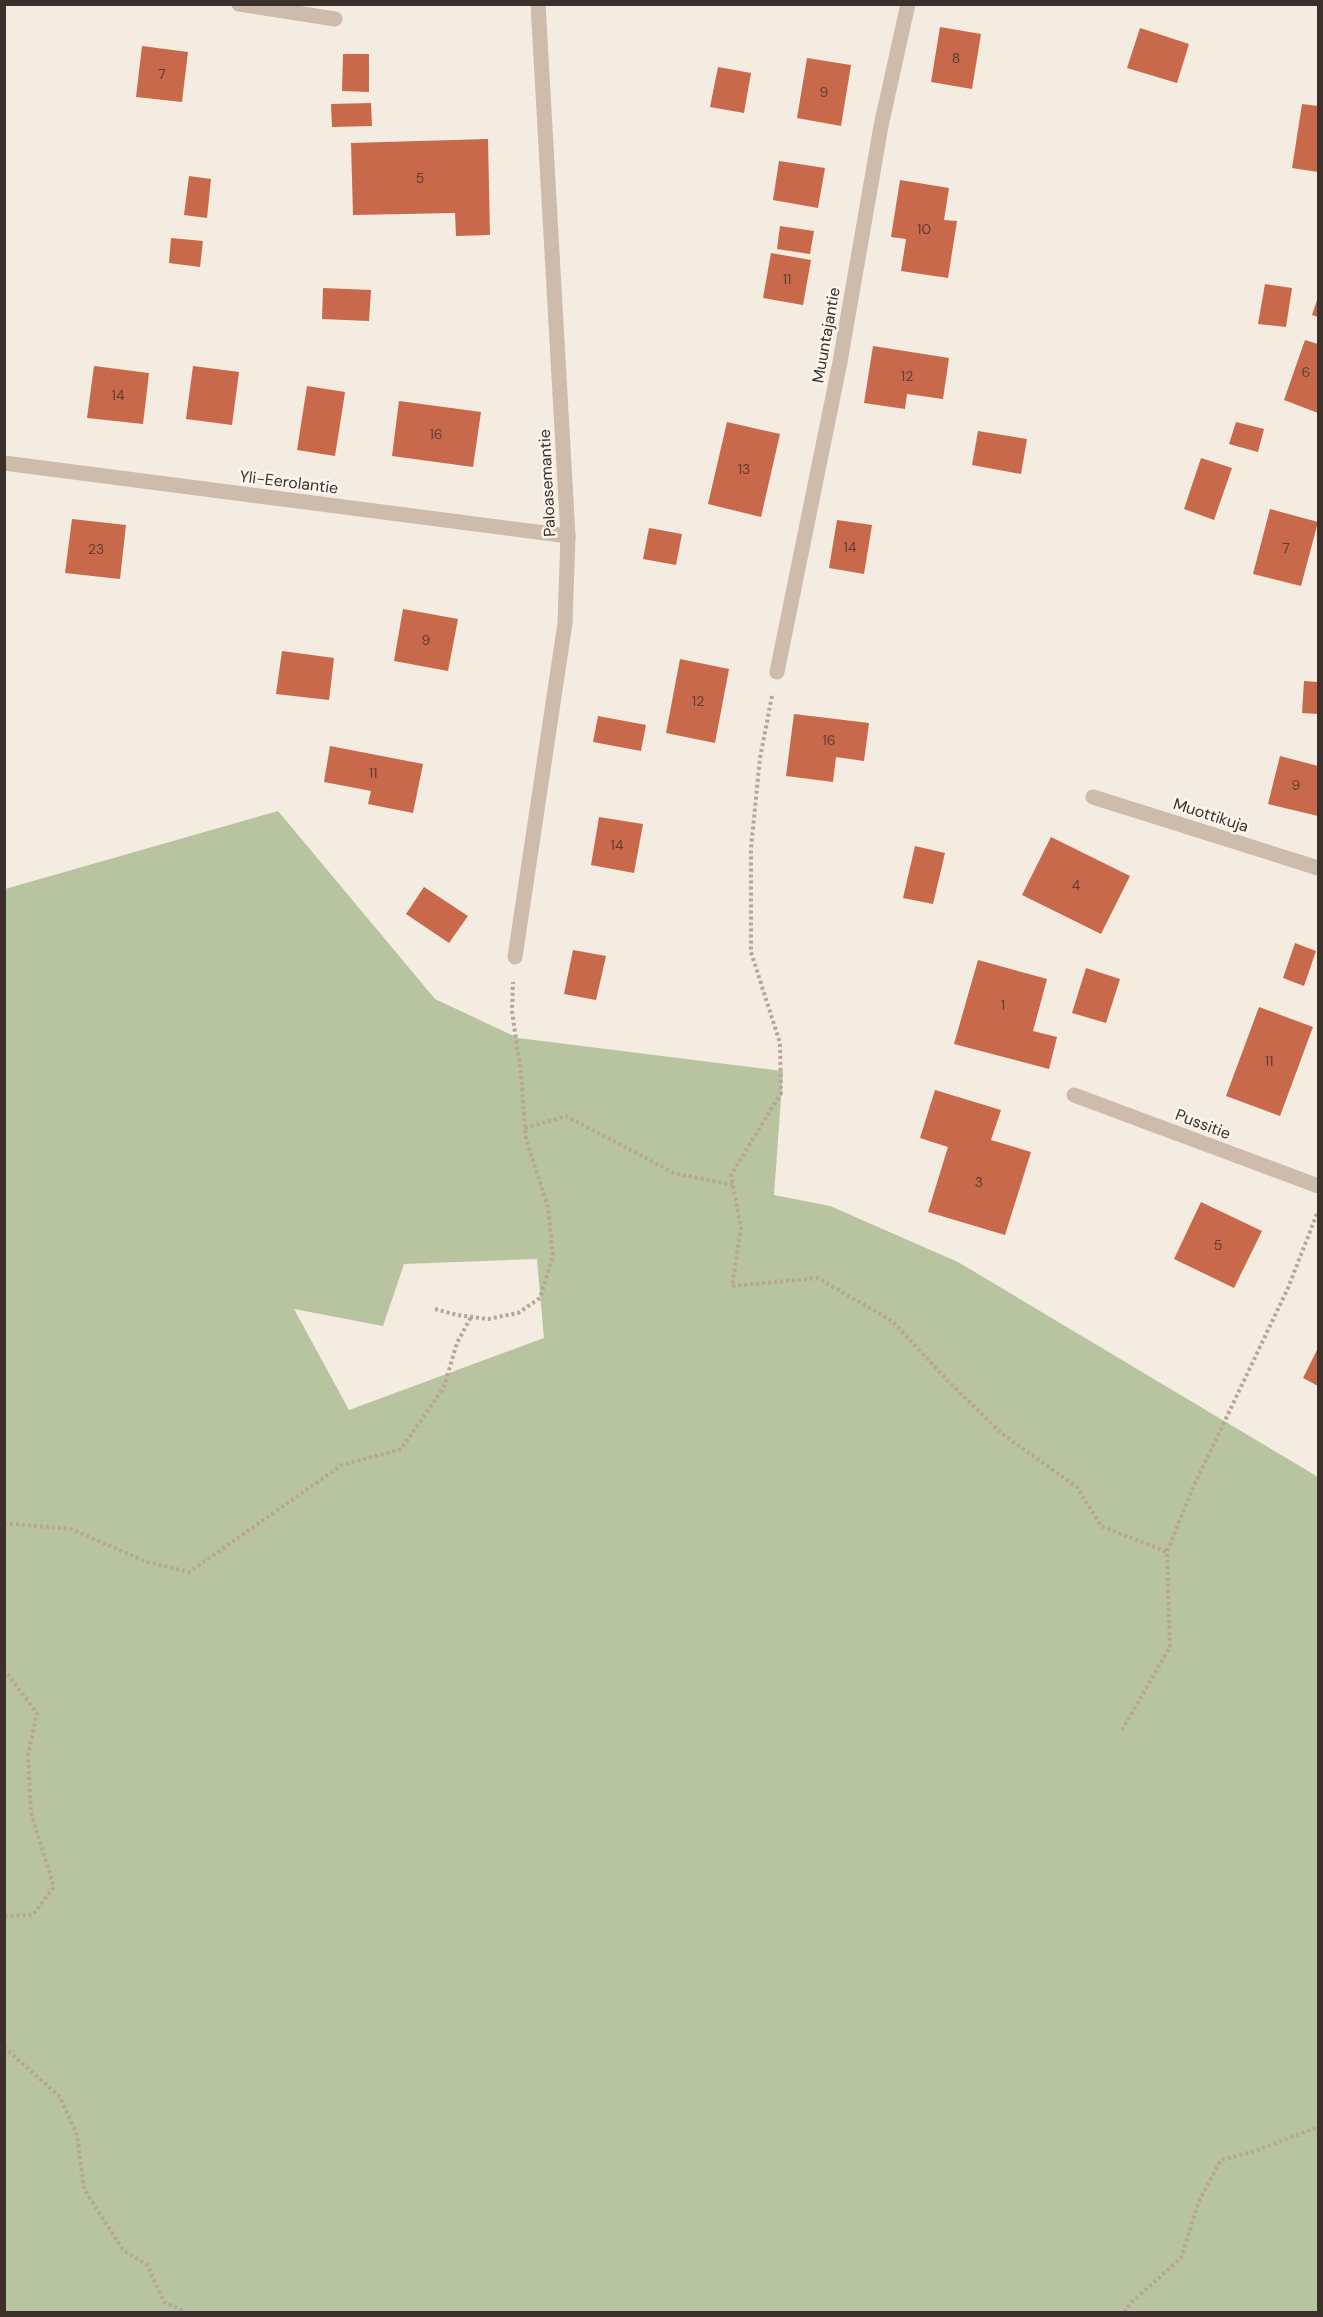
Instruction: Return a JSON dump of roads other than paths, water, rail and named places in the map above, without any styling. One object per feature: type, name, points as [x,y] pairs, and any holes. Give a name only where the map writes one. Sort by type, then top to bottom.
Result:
[{"type":"street","points":[[239,4],[335,19]]},
{"type":"street","name":"Paloasemantie","points":[[515,957],[565,622],[568,536],[538,4]]},
{"type":"street","name":"Muuntajantie","points":[[777,672],[840,362],[881,126],[908,4]]},
{"type":"street","name":"Yli-Eerolantie","points":[[4,463],[568,536]]},
{"type":"street","name":"Muottikuja","points":[[1093,797],[1318,868]]},
{"type":"street","name":"Pussitie","points":[[1074,1095],[1318,1186]]}]
